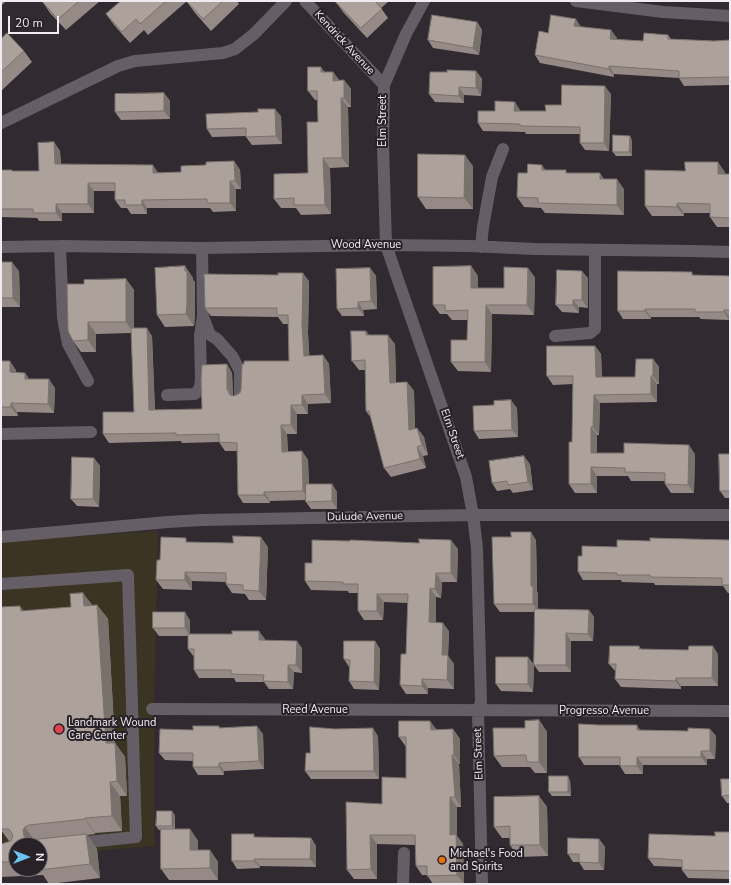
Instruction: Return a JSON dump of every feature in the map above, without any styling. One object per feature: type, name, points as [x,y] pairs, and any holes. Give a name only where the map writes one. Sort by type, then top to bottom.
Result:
[{"type":"street","points":[[1,123],[118,66],[135,61],[223,53],[235,49],[254,34],[286,1]]},
{"type":"street","name":"Kendrick Avenue","points":[[305,1],[384,85]]},
{"type":"street","name":"Elm Street","points":[[424,1],[406,34],[384,85],[383,145],[386,245],[466,477],[473,515],[477,548],[481,702],[478,711],[482,884]]},
{"type":"street","points":[[576,1],[649,5],[663,12],[730,16]]},
{"type":"street","points":[[481,247],[492,177],[503,149]]},
{"type":"street","name":"Wood Avenue","points":[[1,247],[60,246],[202,248],[386,245],[730,252]]},
{"type":"street","points":[[60,246],[64,330],[68,344],[88,381]]},
{"type":"street","points":[[167,395],[195,394],[200,388],[200,336],[203,316],[202,248]]},
{"type":"street","points":[[555,336],[590,334],[595,329],[595,250]]},
{"type":"street","points":[[203,316],[210,335],[217,339],[232,356],[240,371],[240,397]]},
{"type":"street","points":[[1,434],[91,432]]},
{"type":"street","name":"Dulude Avenue","points":[[1,537],[188,521],[473,515],[730,515]]},
{"type":"street","points":[[1,584],[128,575],[136,837],[62,845]]},
{"type":"street","name":"Reed Avenue","points":[[152,709],[478,711]]},
{"type":"street","name":"Progresso Avenue","points":[[478,711],[730,711]]},
{"type":"street","points":[[404,853],[404,884]]},
{"type":"shaded area","points":[[158,531],[154,709],[154,846],[48,854],[48,837],[8,837],[8,852],[1,858],[1,541]]},
{"type":"building","points":[[42,1],[79,1],[58,19]]},
{"type":"building","points":[[121,1],[166,1],[140,24],[136,19],[122,32],[106,14]]},
{"type":"building","points":[[223,1],[203,19],[187,2]]},
{"type":"building","points":[[335,1],[375,1],[382,9],[361,28]]},
{"type":"building","points":[[432,15],[477,22],[473,48],[428,40]]},
{"type":"building","points":[[551,15],[576,19],[574,26],[611,30],[610,39],[643,41],[644,33],[668,35],[668,39],[714,41],[730,40],[730,77],[679,78],[679,71],[609,66],[609,69],[535,55],[539,31],[548,33]]},
{"type":"building","points":[[7,33],[24,51],[1,72],[1,39]]},
{"type":"building","points":[[308,67],[321,67],[321,72],[333,72],[333,81],[344,80],[344,98],[341,98],[342,158],[323,158],[325,205],[294,205],[294,198],[274,199],[274,174],[308,173],[307,122],[318,122],[317,91],[308,91]]},
{"type":"building","points":[[447,70],[476,71],[476,88],[459,87],[459,96],[429,94],[430,72],[447,72]]},
{"type":"building","points":[[562,85],[605,86],[604,143],[580,143],[580,127],[520,126],[520,124],[478,123],[478,111],[495,111],[495,101],[515,102],[514,111],[546,111],[545,105],[561,105]]},
{"type":"building","points":[[164,93],[164,111],[115,112],[115,94]]},
{"type":"building","points":[[258,109],[275,109],[276,136],[246,137],[246,128],[207,129],[206,114],[258,112]]},
{"type":"building","points":[[613,135],[630,136],[629,152],[613,152]]},
{"type":"building","points":[[54,142],[55,164],[153,165],[153,173],[181,172],[181,166],[206,165],[206,162],[234,161],[235,181],[230,181],[230,203],[207,203],[207,199],[142,200],[142,205],[125,205],[125,200],[115,200],[115,183],[88,183],[88,204],[56,204],[56,213],[33,213],[33,209],[1,209],[1,170],[39,171],[38,143]]},
{"type":"building","points":[[418,154],[465,155],[464,198],[418,197]]},
{"type":"building","points":[[685,162],[718,162],[718,174],[730,174],[730,218],[710,217],[710,204],[677,203],[677,207],[645,206],[645,170],[685,171]]},
{"type":"building","points":[[528,164],[542,165],[542,170],[566,170],[566,173],[600,173],[600,179],[617,179],[617,205],[538,203],[538,198],[517,197],[518,173],[527,173]]},
{"type":"building","points":[[1,262],[12,262],[13,298],[1,298]]},
{"type":"building","points":[[185,266],[185,271],[187,271],[186,314],[157,315],[155,268]]},
{"type":"building","points":[[471,266],[471,288],[504,288],[504,267],[528,268],[527,305],[486,305],[485,362],[451,362],[451,340],[467,340],[468,310],[445,311],[445,305],[433,305],[433,267]]},
{"type":"building","points":[[370,268],[371,301],[358,302],[358,308],[337,309],[336,269]]},
{"type":"building","points":[[557,270],[582,271],[582,300],[573,300],[573,305],[556,305]]},
{"type":"building","points":[[618,271],[692,272],[692,275],[730,276],[730,310],[724,310],[724,312],[695,312],[695,309],[645,309],[645,311],[618,311]]},
{"type":"building","points":[[278,273],[303,273],[302,325],[304,356],[323,355],[325,394],[302,395],[302,405],[291,405],[291,425],[281,425],[282,452],[302,451],[303,491],[264,492],[264,495],[238,495],[237,443],[219,442],[219,434],[103,434],[103,412],[134,412],[131,328],[147,328],[149,410],[202,409],[202,365],[227,364],[227,389],[230,395],[234,396],[240,393],[242,364],[244,364],[244,361],[289,361],[288,315],[277,315],[277,308],[205,308],[204,274],[278,275]]},
{"type":"building","points":[[126,279],[126,322],[88,322],[88,340],[73,341],[68,331],[67,284],[84,284],[84,280]]},
{"type":"building","points":[[351,331],[366,331],[366,335],[388,335],[390,383],[407,382],[409,430],[417,428],[422,445],[417,447],[420,459],[384,468],[369,411],[366,411],[365,360],[352,361]]},
{"type":"building","points":[[547,346],[595,346],[596,377],[635,377],[636,359],[653,359],[651,394],[594,395],[593,427],[591,427],[591,453],[624,453],[624,443],[689,445],[688,485],[665,484],[665,473],[625,472],[625,468],[591,467],[591,484],[569,484],[569,442],[572,442],[573,376],[547,376]]},
{"type":"building","points":[[1,361],[10,361],[10,372],[25,373],[25,379],[49,379],[48,404],[11,403],[11,407],[1,407]]},
{"type":"building","points":[[511,400],[512,430],[474,431],[473,406],[494,405],[494,401]]},
{"type":"building","points":[[719,454],[730,454],[730,491],[720,491]]},
{"type":"building","points":[[524,456],[528,482],[508,485],[507,481],[492,483],[489,461]]},
{"type":"building","points":[[72,457],[94,458],[93,499],[71,499]]},
{"type":"building","points":[[306,484],[332,484],[332,501],[306,502]]},
{"type":"building","points":[[511,532],[531,532],[531,586],[533,586],[533,604],[494,604],[492,537],[511,537]]},
{"type":"building","points":[[233,536],[261,537],[259,591],[243,590],[243,585],[226,584],[226,573],[185,572],[185,580],[156,580],[157,560],[160,560],[161,537],[186,538],[186,542],[233,543]]},
{"type":"building","points":[[650,538],[730,540],[730,585],[722,585],[722,578],[650,577],[650,575],[617,575],[617,573],[578,572],[578,556],[582,556],[582,546],[617,547],[617,540],[650,541]]},
{"type":"building","points":[[419,539],[451,540],[451,573],[436,573],[435,589],[430,588],[429,622],[443,623],[442,655],[448,655],[447,680],[422,679],[422,686],[400,685],[401,654],[406,654],[408,594],[377,594],[377,611],[358,611],[358,584],[305,581],[305,563],[312,563],[312,540],[419,543]]},
{"type":"building","name":"Landmark Wound Care Center","points":[[83,593],[84,606],[97,605],[106,743],[115,743],[117,781],[110,782],[112,816],[29,825],[23,830],[26,837],[12,837],[13,835],[9,829],[1,829],[1,607],[20,606],[21,611],[71,607],[70,594]]},
{"type":"building","points":[[535,609],[589,610],[588,634],[566,633],[566,665],[534,665]]},
{"type":"building","points":[[153,612],[185,612],[185,628],[153,628]]},
{"type":"building","points":[[232,631],[259,631],[259,640],[297,641],[296,665],[288,665],[288,682],[263,681],[264,675],[231,674],[231,670],[194,670],[194,649],[188,649],[188,634],[232,634]]},
{"type":"building","points":[[344,641],[375,641],[374,682],[349,681],[350,660],[344,659]]},
{"type":"building","points":[[610,646],[639,646],[639,649],[688,650],[689,646],[713,646],[712,678],[676,678],[676,681],[615,679],[616,664],[609,664]]},
{"type":"building","points":[[496,657],[528,657],[528,684],[496,684]]},
{"type":"building","points":[[539,720],[539,762],[527,762],[526,755],[494,756],[493,728],[525,728],[525,721]]},
{"type":"building","points":[[399,721],[430,721],[431,730],[453,729],[454,755],[452,755],[455,797],[450,797],[450,835],[456,834],[457,875],[427,876],[427,866],[416,866],[415,835],[370,835],[371,869],[347,870],[346,802],[382,804],[382,777],[406,778],[406,737],[399,737]]},
{"type":"building","points":[[579,724],[637,725],[637,730],[688,731],[688,728],[710,729],[710,751],[701,751],[701,757],[637,757],[637,766],[620,766],[620,757],[579,757]]},
{"type":"building","points":[[193,726],[219,726],[219,728],[257,726],[259,761],[219,763],[219,767],[193,767],[193,753],[159,753],[160,729],[193,730]]},
{"type":"building","points":[[310,727],[335,729],[373,728],[374,771],[305,771],[306,753],[310,753]]},
{"type":"building","points":[[549,776],[568,776],[568,792],[549,792]]},
{"type":"building","points":[[721,779],[730,779],[730,795],[722,796]]},
{"type":"building","points":[[539,796],[540,845],[510,845],[510,826],[494,827],[494,797]]},
{"type":"building","points":[[157,811],[172,811],[172,826],[156,826]]},
{"type":"building","points":[[161,829],[190,829],[190,850],[210,850],[210,868],[161,869]]},
{"type":"building","points":[[715,832],[730,832],[730,871],[682,870],[682,860],[648,858],[649,834],[715,836]]},
{"type":"building","name":"Landmark Wound Care Center","points":[[86,834],[90,864],[48,869],[48,838]]},
{"type":"building","points":[[232,834],[254,834],[254,837],[311,838],[310,859],[254,859],[254,861],[232,861]]},
{"type":"building","points":[[568,838],[599,839],[599,863],[579,862],[579,854],[568,854]]},
{"type":"building","name":"Landmark Wound Care Center","points":[[8,842],[8,862],[1,862],[1,844]]},
{"type":"place","name":"Landmark Wound Care Center","points":[[59,729]]},
{"type":"place","name":"Michael's Food and Spirits","points":[[442,860]]}]
